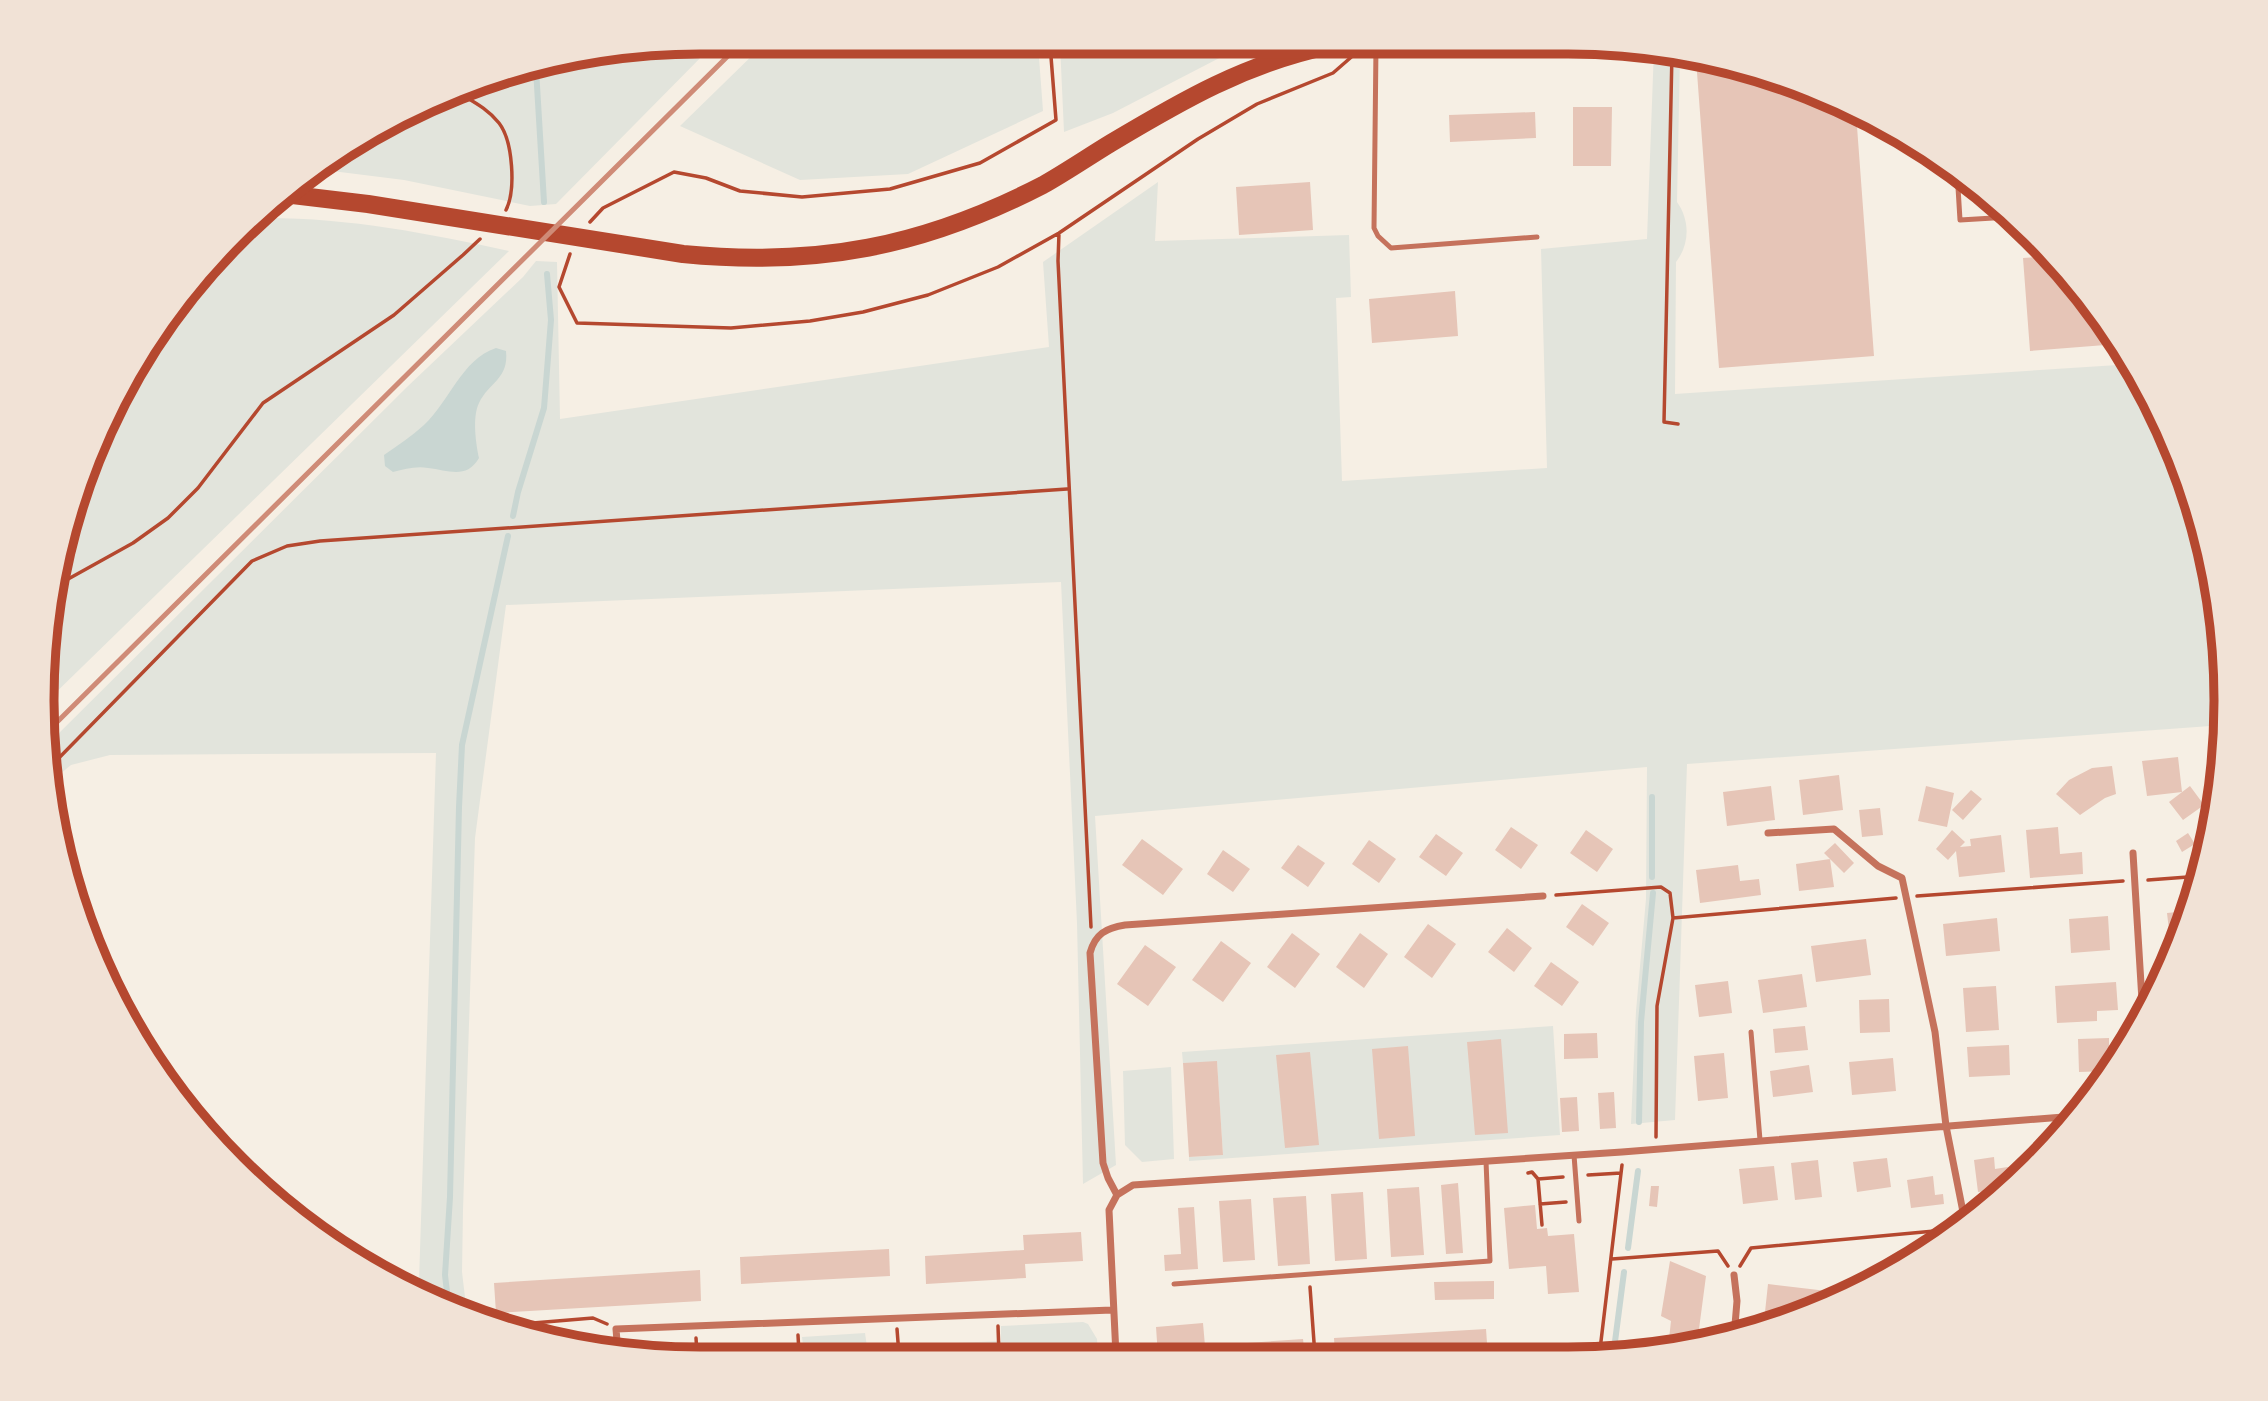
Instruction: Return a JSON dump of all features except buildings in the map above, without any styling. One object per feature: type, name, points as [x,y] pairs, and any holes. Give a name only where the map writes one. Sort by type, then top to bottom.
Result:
[{"type":"main road","points":[[298,196],[368,204],[625,246],[724,258],[794,258],[856,251],[926,235],[987,212],[1045,184],[1217,82],[1249,68],[1299,54]]},
{"type":"street","points":[[1768,833],[1834,829],[1878,866],[1902,878],[1935,1032],[1946,1126],[1963,1211]]},
{"type":"street","points":[[2133,853],[2142,996]]},
{"type":"street","points":[[1118,1195],[1103,1163],[1090,953],[1099,934],[1112,927],[1125,925],[1543,895]]},
{"type":"street","points":[[1115,1347],[1109,1210],[1118,1195],[1133,1185],[1622,1152],[2061,1117]]},
{"type":"street","points":[[1734,1275],[1737,1301],[1735,1325]]},
{"type":"street","points":[[618,1341],[617,1329],[1112,1310]]},
{"type":"lane","points":[[1376,54],[1374,228],[1378,236],[1391,248],[1537,237]]},
{"type":"lane","points":[[1958,186],[1961,220],[1997,218]]},
{"type":"lane","points":[[1751,1032],[1760,1140]]},
{"type":"lane","points":[[1574,1155],[1579,1221]]},
{"type":"lane","points":[[1174,1284],[1490,1261],[1486,1161]]},
{"type":"path","points":[[585,227],[603,208],[674,172],[706,178],[740,191],[802,197],[890,188],[980,163],[1056,120],[1051,54]]},
{"type":"path","points":[[572,250],[559,287],[577,323],[731,328],[863,313],[928,295],[986,272],[1059,233],[1198,139],[1257,104],[1333,72],[1354,54]]},
{"type":"path","points":[[1672,63],[1664,422],[1678,424]]},
{"type":"path","points":[[468,98],[485,108],[501,126],[512,166],[512,197]]},
{"type":"path","points":[[1059,233],[1067,489],[1091,927],[1099,934]]},
{"type":"path","points":[[66,580],[133,543],[168,518],[198,488],[263,403],[394,315],[463,256]]},
{"type":"path","points":[[57,758],[252,561],[287,546],[320,541],[1067,489]]},
{"type":"path","points":[[1673,918],[1906,897],[2189,877]]},
{"type":"path","points":[[1543,895],[1661,887],[1670,893],[1673,918],[1657,1006],[1656,1149]]},
{"type":"path","points":[[1601,1345],[1622,1152]]},
{"type":"path","points":[[1521,1173],[1532,1172],[1538,1179],[1542,1225]]},
{"type":"path","points":[[1538,1179],[1621,1173]]},
{"type":"path","points":[[1540,1204],[1578,1200]]},
{"type":"path","points":[[1612,1259],[1718,1251],[1734,1275],[1751,1248],[1938,1230]]},
{"type":"path","points":[[1310,1274],[1314,1347]]},
{"type":"path","points":[[997,1314],[999,1347]]},
{"type":"path","points":[[528,1323],[593,1318],[617,1329]]},
{"type":"path","points":[[897,1318],[899,1347]]},
{"type":"path","points":[[797,1322],[799,1347]]},
{"type":"shaded area","points":[[704,54],[556,204],[530,206],[404,180],[330,171],[415,121],[453,103],[493,89],[574,67],[604,62],[665,59],[669,55]]},
{"type":"shaded area","points":[[754,54],[1039,54],[1043,111],[908,174],[800,180],[680,126]]},
{"type":"shaded area","points":[[1060,54],[1227,54],[1113,113],[1064,132]]},
{"type":"shaded area","points":[[1654,60],[1680,65],[1677,202],[1684,216],[1687,232],[1684,248],[1676,262],[1675,394],[2120,365],[2165,453],[2192,533],[2208,616],[2214,700],[2213,726],[1687,764],[1675,1120],[1631,1124],[1636,1011],[1646,899],[1647,767],[1095,816],[1116,1165],[1083,1184],[1077,923],[1061,582],[506,605],[475,838],[463,1210],[462,1272],[466,1302],[419,1282],[436,753],[110,755],[71,765],[59,775],[56,736],[408,386],[523,277],[536,261],[557,262],[560,419],[1049,347],[1043,262],[1158,182],[1155,241],[1349,235],[1351,297],[1336,298],[1342,481],[1547,468],[1541,249],[1647,239]]},
{"type":"shaded area","points":[[271,218],[291,218],[385,227],[509,251],[54,694],[60,616],[67,574],[76,533],[103,453],[141,377],[163,341],[215,274],[244,244]]},
{"type":"shaded area","points":[[496,348],[506,351],[506,360],[501,374],[483,396],[477,409],[475,430],[479,458],[474,465],[456,472],[419,467],[393,472],[385,466],[384,455],[424,425],[474,361]]},
{"type":"shaded area","points":[[1553,1026],[1560,1135],[1189,1161],[1189,1157],[1223,1155],[1217,1062],[1183,1063],[1182,1052]]},
{"type":"shaded area","points":[[1171,1067],[1174,1159],[1142,1162],[1125,1145],[1123,1071]]},
{"type":"shaded area","points":[[1083,1322],[1088,1324],[1097,1339],[1098,1347],[867,1347],[1001,1341],[1001,1326]]},
{"type":"shaded area","points":[[865,1333],[867,1347],[803,1347],[802,1337]]},
{"type":"waterway","points":[[536,75],[544,202]]},
{"type":"waterway","points":[[513,516],[544,408],[551,320],[547,274]]},
{"type":"waterway","points":[[447,1295],[445,1275],[450,1197],[462,745],[508,536]]},
{"type":"waterway","points":[[1652,797],[1652,877]]},
{"type":"waterway","points":[[1639,1122],[1641,1022],[1653,893]]},
{"type":"waterway","points":[[1628,1248],[1638,1171]]},
{"type":"waterway","points":[[1615,1345],[1624,1272]]},
{"type":"railway","points":[[55,724],[730,54]]}]
